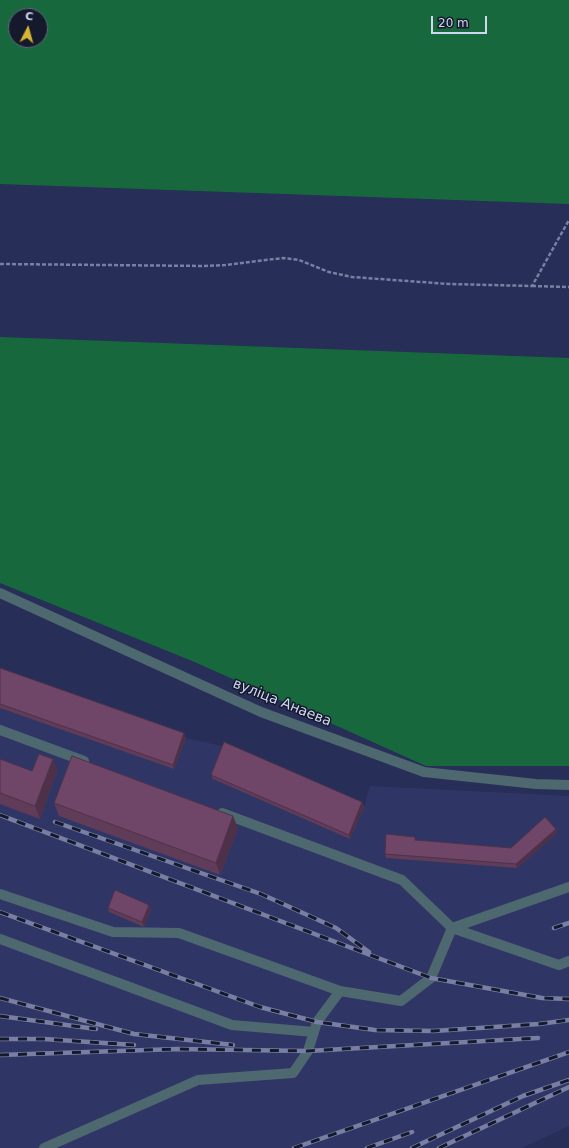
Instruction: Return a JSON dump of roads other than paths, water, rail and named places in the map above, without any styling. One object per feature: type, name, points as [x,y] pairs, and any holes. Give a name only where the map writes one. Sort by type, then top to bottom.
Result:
[{"type":"lane","name":"вуліца Анаева","points":[[0,593],[261,712],[424,772],[569,786]]},
{"type":"lane","points":[[0,730],[97,766]]},
{"type":"lane","points":[[216,810],[402,880],[452,928],[559,965],[569,961]]},
{"type":"lane","points":[[0,894],[112,932],[179,933],[340,991],[401,1001],[431,978],[452,928],[569,887]]},
{"type":"lane","points":[[0,939],[232,1024],[314,1032]]},
{"type":"lane","points":[[44,1148],[198,1080],[293,1073],[308,1051],[317,1022],[340,991]]},
{"type":"railway","points":[[0,815],[431,978],[542,998],[569,999]]},
{"type":"railway","points":[[55,822],[261,894],[336,928],[369,952]]},
{"type":"railway","points":[[0,912],[260,1007],[317,1022],[375,1030],[434,1031],[539,1024],[569,1020]]},
{"type":"railway","points":[[554,928],[569,923]]},
{"type":"railway","points":[[0,998],[134,1034],[233,1045]]},
{"type":"railway","points":[[0,1016],[96,1029]]},
{"type":"railway","points":[[0,1055],[177,1049],[308,1051],[538,1038]]},
{"type":"railway","points":[[0,1039],[44,1039],[134,1045]]},
{"type":"railway","points":[[294,1148],[569,1052]]},
{"type":"railway","points":[[412,1148],[523,1096],[569,1080]]},
{"type":"railway","points":[[439,1148],[569,1087]]},
{"type":"railway","points":[[367,1148],[412,1132]]}]
